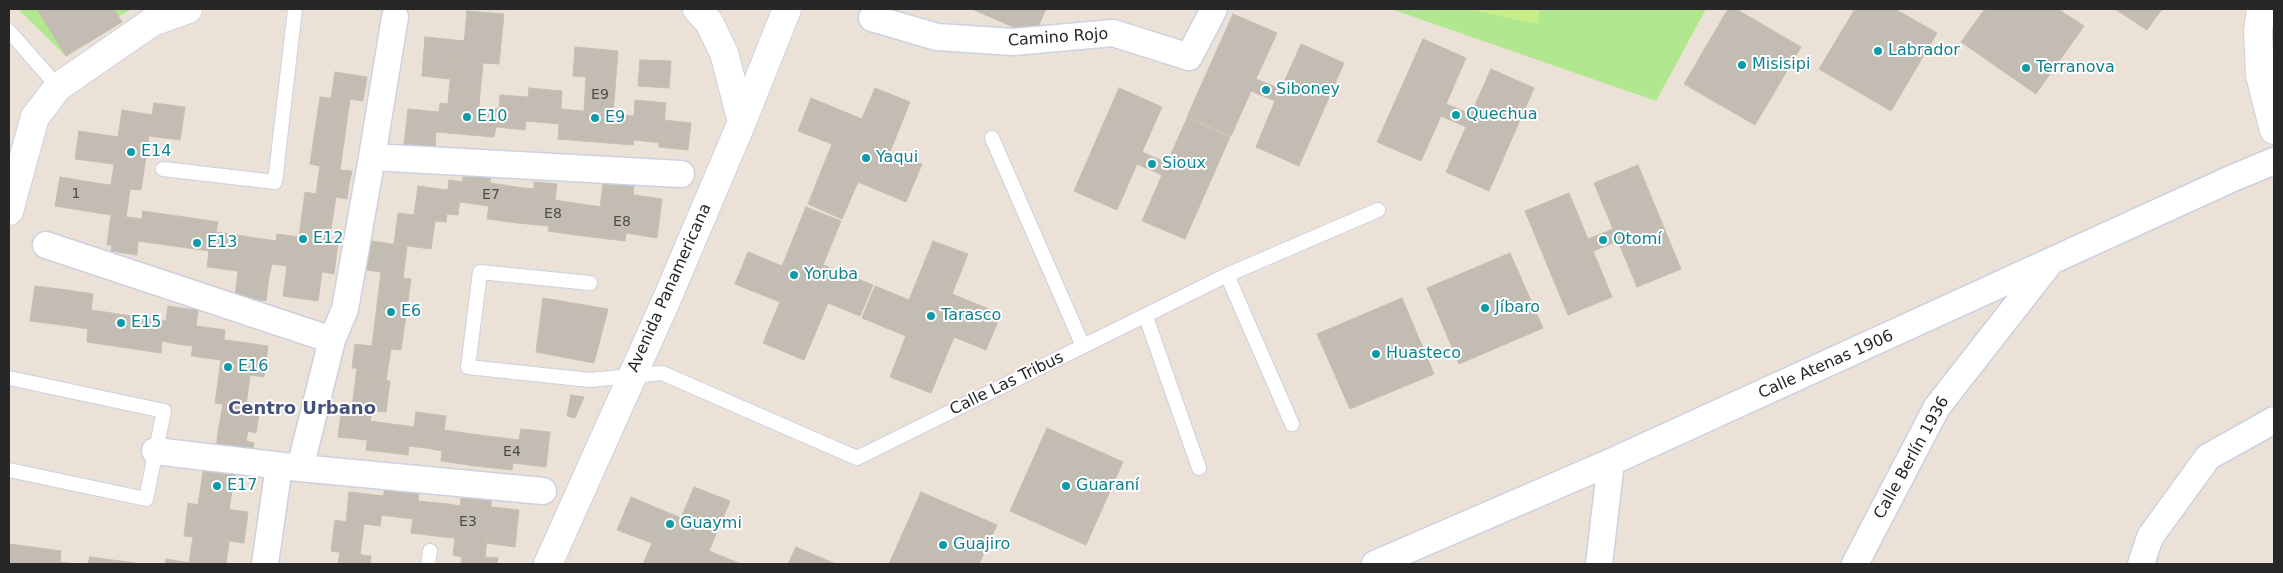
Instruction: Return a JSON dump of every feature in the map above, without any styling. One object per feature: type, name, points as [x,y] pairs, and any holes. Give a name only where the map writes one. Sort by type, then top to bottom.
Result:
[{"type":"street","points":[[9,211],[35,117],[58,87],[152,22],[188,9]]},
{"type":"street","points":[[696,9],[709,22],[724,53],[742,122]]},
{"type":"street","name":"Avenida Panamericana","points":[[548,564],[742,122],[787,9]]},
{"type":"street","name":"Camino Rojo","points":[[872,18],[937,37],[1013,42],[1113,33],[1189,57],[1214,9]]},
{"type":"street","points":[[266,564],[290,467],[332,340],[345,309],[395,17]]},
{"type":"street","points":[[2264,27],[2260,74],[2274,130]]},
{"type":"street","points":[[372,157],[681,174]]},
{"type":"street","name":"Calle Atenas 1906","points":[[1375,564],[1611,462],[2274,161]]},
{"type":"street","points":[[46,245],[332,340]]},
{"type":"street","name":"Calle Berlín 1936","points":[[1855,564],[1937,407],[2050,263]]},
{"type":"street","points":[[2141,564],[2150,536],[2208,457],[2274,420]]},
{"type":"street","points":[[155,451],[290,467],[543,491]]},
{"type":"street","points":[[1599,564],[1611,462]]},
{"type":"lane","points":[[163,169],[276,182],[295,9]]},
{"type":"lane","points":[[9,30],[58,87]]},
{"type":"lane","points":[[992,138],[1082,346]]},
{"type":"lane","name":"Calle Las Tribus","points":[[632,375],[662,373],[857,458],[1227,276],[1378,210]]},
{"type":"lane","points":[[590,284],[480,272],[468,367],[590,380],[632,375]]},
{"type":"lane","points":[[1227,276],[1292,424]]},
{"type":"lane","points":[[1146,317],[1199,468]]},
{"type":"lane","points":[[9,378],[164,411],[146,499],[9,470]]},
{"type":"green space","points":[[18,9],[132,9],[104,24],[66,56]]},
{"type":"green space","points":[[1391,9],[1706,9],[1656,101]]},
{"type":"green space","points":[[1468,9],[1540,9],[1537,24]]},
{"type":"building","points":[[37,9],[114,9],[122,22],[66,56]]},
{"type":"building","points":[[972,9],[1046,9],[1034,36]]},
{"type":"building","name":"Misisipi","points":[[1728,9],[1736,9],[1801,47],[1755,125],[1684,84]]},
{"type":"building","name":"Labrador","points":[[1855,9],[1895,9],[1937,33],[1891,111],[1819,69]]},
{"type":"building","name":"Terranova","points":[[1985,9],[2058,9],[2084,26],[2036,94],[1961,42]]},
{"type":"building","points":[[2115,9],[2162,9],[2147,30]]},
{"type":"building","points":[[467,11],[504,14],[499,64],[483,63],[480,93],[449,91],[453,56],[463,57]]},
{"type":"building","name":"Siboney","points":[[1233,14],[1277,33],[1256,79],[1281,89],[1301,44],[1344,63],[1299,166],[1256,147],[1275,101],[1251,91],[1231,136],[1187,117]]},
{"type":"building","points":[[425,37],[465,41],[463,57],[453,56],[450,79],[422,76]]},
{"type":"building","name":"Quechua","points":[[1423,39],[1466,58],[1446,104],[1471,114],[1491,69],[1534,88],[1489,191],[1446,172],[1466,127],[1441,116],[1421,161],[1377,142]]},
{"type":"building","name":"E9","points":[[575,47],[618,51],[613,114],[584,112],[586,77],[573,76]]},
{"type":"building","points":[[640,60],[671,61],[669,88],[638,86]]},
{"type":"building","points":[[335,72],[367,77],[363,101],[350,99],[340,170],[352,171],[349,184],[318,180],[320,166],[310,164],[320,97],[331,98]]},
{"type":"building","name":"E9","points":[[529,88],[562,91],[561,109],[634,116],[635,100],[666,103],[662,143],[634,140],[633,145],[558,139],[559,124],[526,121]]},
{"type":"building","name":"Yaqui","points":[[875,88],[910,102],[890,152],[922,164],[906,202],[858,182],[842,219],[808,204],[832,144],[798,131],[811,98],[862,119]]},
{"type":"building","name":"Sioux","points":[[1119,88],[1162,107],[1142,152],[1167,163],[1187,118],[1230,137],[1185,239],[1142,221],[1162,175],[1137,164],[1117,210],[1074,191]]},
{"type":"building","name":"E10","points":[[449,91],[480,93],[479,108],[499,109],[500,95],[528,97],[525,130],[496,127],[494,137],[436,132],[435,148],[404,145],[408,109],[439,112],[440,103],[448,104]]},
{"type":"building","name":"E14","points":[[154,103],[185,107],[180,140],[149,136],[141,190],[130,189],[126,217],[98,213],[98,208],[92,207],[96,183],[111,185],[122,110],[152,115]]},
{"type":"building","points":[[664,120],[691,123],[688,150],[659,147],[659,143],[662,143]]},
{"type":"building","points":[[79,131],[118,137],[114,164],[75,159]]},
{"type":"building","name":"Otomí","points":[[1638,165],[1681,269],[1637,287],[1618,241],[1593,251],[1612,297],[1568,315],[1525,211],[1569,193],[1588,239],[1613,229],[1594,183]]},
{"type":"building","name":"E7","points":[[464,171],[491,175],[490,183],[523,188],[518,223],[487,219],[489,206],[460,202]]},
{"type":"building","points":[[60,177],[96,183],[92,207],[98,208],[98,213],[55,206]]},
{"type":"building","points":[[604,177],[634,181],[633,195],[628,194],[627,210],[600,207]]},
{"type":"building","name":"E12","points":[[318,180],[349,184],[347,199],[336,197],[329,241],[338,243],[334,274],[322,272],[318,301],[283,296],[287,266],[272,264],[269,276],[238,271],[243,236],[276,241],[277,234],[299,237],[305,192],[316,194]]},
{"type":"building","name":"E7","points":[[449,180],[462,182],[458,215],[447,214],[446,222],[435,221],[431,249],[394,244],[398,213],[414,215],[418,186],[448,190]]},
{"type":"building","points":[[534,182],[557,184],[555,200],[587,205],[583,236],[548,231],[549,226],[518,223],[523,188],[534,189]]},
{"type":"building","name":"E8","points":[[628,194],[662,199],[657,238],[626,233],[625,241],[583,236],[587,205],[627,210]]},
{"type":"building","name":"Yoruba","points":[[806,207],[841,221],[823,265],[873,285],[860,316],[828,303],[804,360],[763,343],[780,302],[735,284],[748,252],[782,266]]},
{"type":"building","name":"E13","points":[[143,211],[218,222],[216,232],[243,236],[238,271],[207,267],[209,251],[138,241],[137,255],[111,251],[112,245],[107,245],[111,215],[142,219]]},
{"type":"building","name":"E6","points":[[371,241],[407,246],[403,278],[411,279],[401,350],[391,349],[386,380],[356,376],[357,368],[352,368],[355,344],[372,346],[381,272],[367,270]]},
{"type":"building","name":"Tarasco","points":[[933,241],[968,254],[952,294],[1001,314],[986,350],[954,337],[931,393],[890,377],[906,336],[862,318],[875,286],[909,300]]},
{"type":"building","name":"Jíbaro","points":[[1510,253],[1543,328],[1459,364],[1427,288]]},
{"type":"building","points":[[238,271],[269,276],[266,301],[235,296]]},
{"type":"building","points":[[35,286],[67,290],[62,325],[30,321]]},
{"type":"building","name":"E15","points":[[67,290],[93,294],[91,310],[166,321],[168,306],[181,308],[176,344],[162,341],[161,353],[87,342],[88,329],[62,325]]},
{"type":"building","points":[[543,298],[608,309],[594,363],[536,352]]},
{"type":"building","name":"Huasteco","points":[[1402,298],[1434,374],[1350,409],[1317,334]]},
{"type":"building","name":"E16","points":[[181,308],[198,310],[196,326],[225,330],[224,340],[240,342],[235,373],[250,376],[246,405],[260,407],[256,433],[248,431],[247,436],[218,432],[223,404],[215,403],[221,360],[191,356],[193,346],[176,344]]},
{"type":"building","points":[[240,342],[268,346],[264,377],[235,373]]},
{"type":"building","points":[[356,376],[390,381],[386,412],[372,411],[367,440],[338,437],[342,406],[352,407]]},
{"type":"building","points":[[571,395],[584,397],[575,418],[567,416]]},
{"type":"building","points":[[416,412],[430,414],[426,448],[409,446],[408,455],[366,450],[370,421],[414,427]]},
{"type":"building","name":"E4","points":[[430,414],[446,416],[444,430],[479,435],[475,466],[441,461],[442,451],[426,448]]},
{"type":"building","name":"Guaraní","points":[[1047,428],[1123,462],[1086,545],[1010,511]]},
{"type":"building","name":"E4","points":[[521,429],[550,432],[546,467],[513,463],[512,470],[475,466],[479,435],[519,440]]},
{"type":"building","name":"E17","points":[[218,432],[247,436],[246,441],[254,443],[250,468],[236,466],[229,510],[218,508],[215,539],[229,542],[226,564],[189,563],[193,537],[184,536],[188,503],[198,505],[205,459],[215,460]]},
{"type":"building","name":"E3","points":[[419,485],[418,501],[448,504],[444,537],[411,533],[413,519],[381,515],[385,486]]},
{"type":"building","name":"Guaymi","points":[[694,487],[730,501],[709,551],[741,564],[643,564],[652,543],[617,530],[631,497],[681,518]]},
{"type":"building","points":[[349,492],[384,496],[380,526],[364,524],[360,555],[331,551],[335,520],[346,522]]},
{"type":"building","name":"E3","points":[[462,492],[492,496],[485,557],[498,558],[497,564],[461,564],[462,557],[453,555],[455,538],[444,537],[448,504],[460,506]]},
{"type":"building","name":"Guajiro","points":[[921,492],[997,525],[979,564],[889,564]]},
{"type":"building","points":[[491,507],[519,510],[515,547],[486,543]]},
{"type":"building","points":[[218,508],[248,512],[244,543],[215,539]]},
{"type":"building","points":[[9,544],[17,545],[14,564],[9,564]]},
{"type":"building","points":[[17,545],[61,551],[60,562],[74,564],[14,564]]},
{"type":"building","points":[[796,547],[836,564],[788,564]]},
{"type":"building","points":[[340,552],[371,556],[370,564],[338,564]]},
{"type":"building","points":[[90,557],[135,563],[88,564]]},
{"type":"building","points":[[166,559],[197,564],[165,564]]},
{"type":"place","name":"Labrador","points":[[1878,51]]},
{"type":"place","name":"Misisipi","points":[[1742,65]]},
{"type":"place","name":"Terranova","points":[[2026,68]]},
{"type":"place","name":"Siboney","points":[[1266,90]]},
{"type":"place","name":"Quechua","points":[[1456,115]]},
{"type":"place","name":"E10","points":[[467,117]]},
{"type":"place","name":"E9","points":[[595,118]]},
{"type":"place","name":"E14","points":[[131,152]]},
{"type":"place","name":"Yaqui","points":[[866,158]]},
{"type":"place","name":"Sioux","points":[[1152,164]]},
{"type":"place","name":"E12","points":[[303,239]]},
{"type":"place","name":"Otomí","points":[[1603,240]]},
{"type":"place","name":"E13","points":[[197,243]]},
{"type":"place","name":"Yoruba","points":[[794,275]]},
{"type":"place","name":"Jíbaro","points":[[1485,308]]},
{"type":"place","name":"E6","points":[[391,312]]},
{"type":"place","name":"Tarasco","points":[[931,316]]},
{"type":"place","name":"E15","points":[[121,323]]},
{"type":"place","name":"Huasteco","points":[[1376,354]]},
{"type":"place","name":"E16","points":[[228,367]]},
{"type":"place","name":"E17","points":[[217,486]]},
{"type":"place","name":"Guaraní","points":[[1066,486]]},
{"type":"place","name":"Guaymi","points":[[670,524]]},
{"type":"place","name":"Guajiro","points":[[943,545]]},
{"type":"district","name":"Centro Urbano","points":[[302,409]]}]
